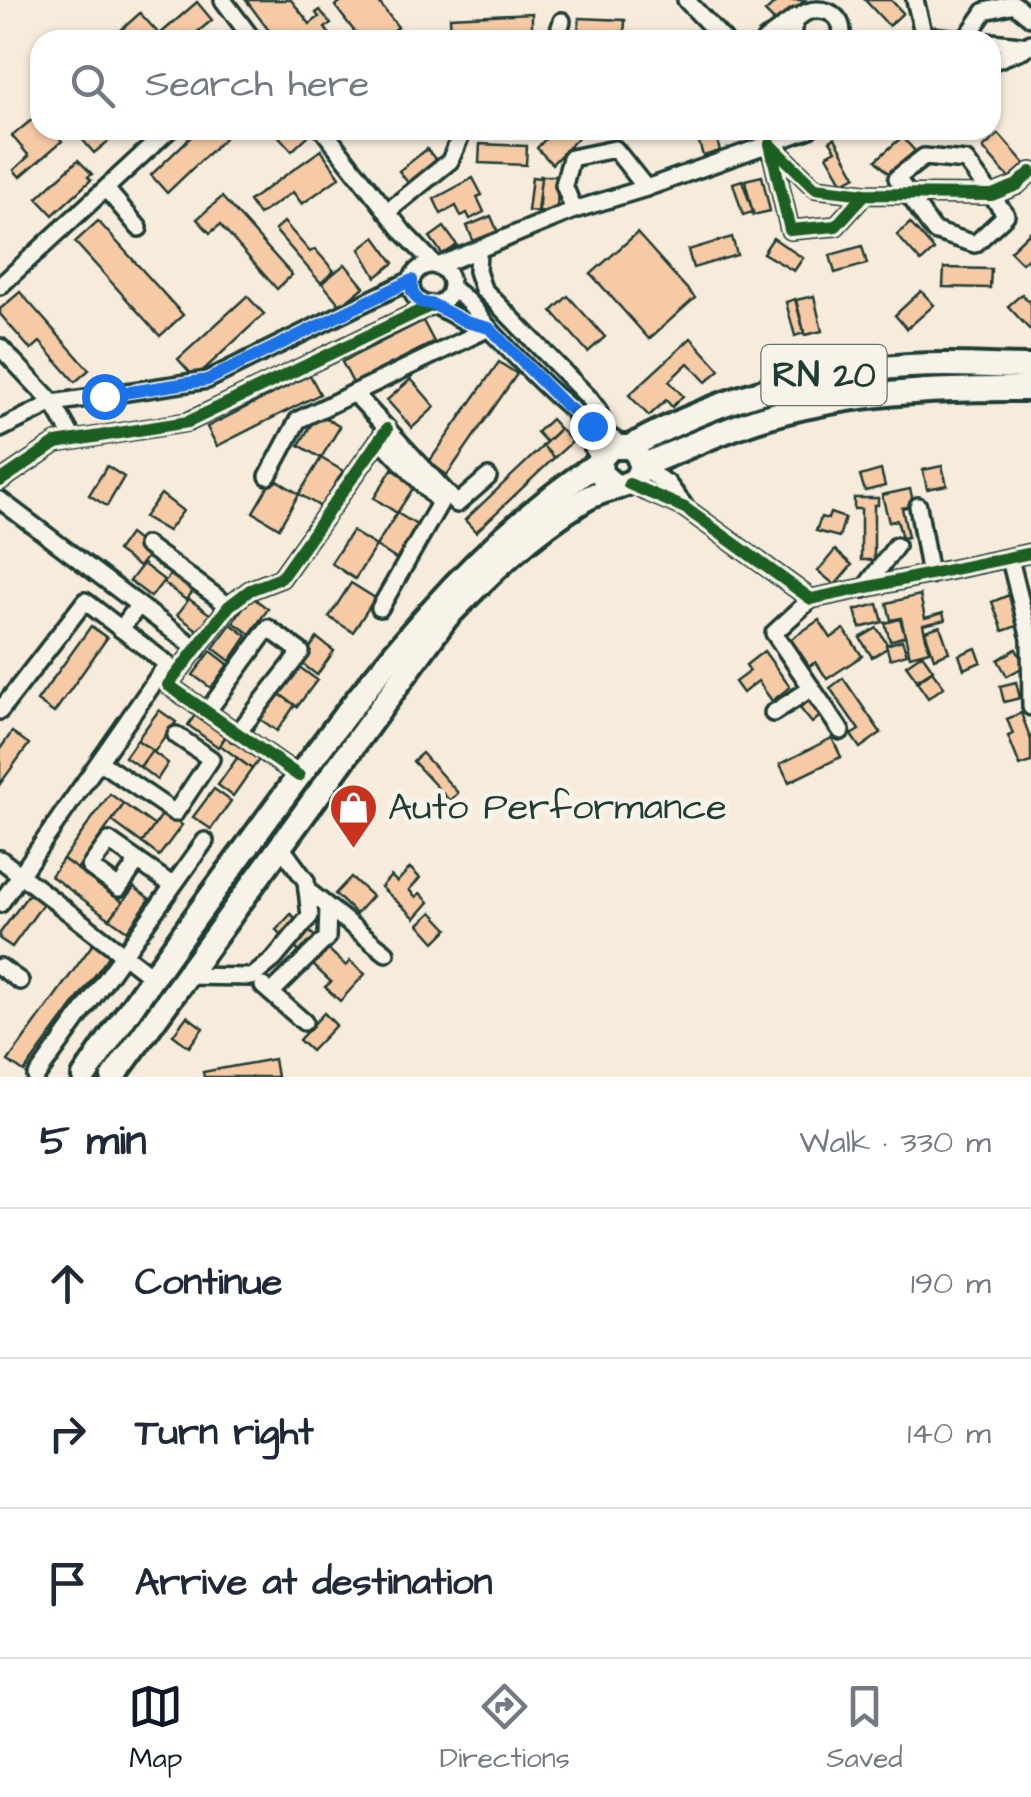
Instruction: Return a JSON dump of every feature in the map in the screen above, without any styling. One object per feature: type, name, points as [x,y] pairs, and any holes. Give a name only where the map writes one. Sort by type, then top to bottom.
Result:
[{"type":"highway","name":"RN 20","points":[[113,1077],[446,618],[506,558],[587,498],[626,462],[690,416],[776,386],[824,375],[944,365],[1031,367]]},
{"type":"highway","name":"RN 20","points":[[626,462],[814,405],[928,389],[1031,388]]},
{"type":"highway","points":[[84,1077],[152,976],[411,630],[486,550],[557,490],[600,461],[604,479],[626,462]]},
{"type":"street","points":[[223,0],[246,30]]},
{"type":"street","points":[[686,0],[714,30]]},
{"type":"street","points":[[915,0],[922,30]]},
{"type":"street","points":[[972,30],[985,10],[1014,4],[1031,18]]},
{"type":"street","points":[[778,30],[812,6],[827,8],[840,19],[841,30]]},
{"type":"street","points":[[792,30],[796,17]]},
{"type":"street","points":[[559,30],[562,21]]},
{"type":"street","points":[[1001,43],[1031,45]]},
{"type":"street","points":[[1001,58],[1031,45]]},
{"type":"street","points":[[0,286],[159,140]]},
{"type":"street","points":[[331,140],[404,233],[448,275],[451,286],[474,305],[489,328],[564,404],[626,462],[811,599]]},
{"type":"street","points":[[388,212],[450,161],[459,140]]},
{"type":"street","points":[[0,429],[52,404],[207,380],[413,277],[424,266],[437,266],[478,252],[574,210],[781,140]]},
{"type":"street","points":[[770,144],[790,230],[836,226],[866,194]]},
{"type":"street","points":[[770,144],[815,188],[866,194],[992,195],[1016,185],[1031,172]]},
{"type":"street","points":[[574,210],[564,185],[570,158],[615,149],[646,188]]},
{"type":"street","points":[[924,157],[966,161],[992,195],[1006,215],[975,244],[934,232],[897,178],[924,157]]},
{"type":"street","points":[[107,190],[139,228]]},
{"type":"street","points":[[404,233],[415,298],[466,322],[489,328]]},
{"type":"street","points":[[0,481],[56,443],[188,422],[433,305],[445,299],[478,252]]},
{"type":"street","points":[[478,252],[476,271],[483,289],[589,398],[626,462]]},
{"type":"street","points":[[268,476],[298,420],[489,328]]},
{"type":"street","points":[[0,347],[52,404],[74,440]]},
{"type":"street","points":[[354,393],[440,503],[380,608]]},
{"type":"street","points":[[564,404],[584,430],[600,461]]},
{"type":"street","points":[[384,434],[457,504],[488,477]]},
{"type":"street","points":[[0,904],[167,664],[197,649],[229,606],[250,590],[281,578],[384,434]]},
{"type":"street","points":[[0,500],[197,649]]},
{"type":"street","points":[[918,506],[930,574]]},
{"type":"street","points":[[146,545],[229,606]]},
{"type":"street","points":[[864,590],[896,546]]},
{"type":"street","points":[[841,731],[774,633],[811,599],[1031,553]]},
{"type":"street","points":[[1010,559],[1030,640],[1031,707]]},
{"type":"street","points":[[0,711],[85,601],[167,664]]},
{"type":"street","points":[[121,629],[138,606]]},
{"type":"street","points":[[207,712],[268,628],[301,652],[237,734]]},
{"type":"street","points":[[174,633],[167,664],[168,685],[299,776]]},
{"type":"street","points":[[774,713],[812,688]]},
{"type":"street","points":[[100,762],[174,813],[211,760],[176,736]]},
{"type":"street","points":[[36,1077],[204,840]]},
{"type":"street","points":[[184,976],[252,977],[274,959],[310,916],[306,881],[280,844]]},
{"type":"street","points":[[0,859],[152,976]]},
{"type":"street","points":[[138,861],[172,886]]},
{"type":"street","points":[[308,890],[386,953]]},
{"type":"street","points":[[270,993],[326,938],[328,907]]},
{"type":"street","points":[[0,967],[20,981]]},
{"type":"street","points":[[252,977],[304,1022]]},
{"type":"building","points":[[246,0],[291,0],[310,24],[319,17],[316,13],[320,10],[331,24],[326,30],[268,30]]},
{"type":"building","points":[[343,0],[377,0],[398,27],[353,30],[335,6]]},
{"type":"building","points":[[778,0],[805,0],[778,25],[765,12]]},
{"type":"building","points":[[865,0],[891,0],[903,13],[889,26]]},
{"type":"building","points":[[197,2],[212,20],[200,30],[165,30]]},
{"type":"building","points":[[140,13],[155,30],[121,30]]},
{"type":"building","points":[[532,13],[532,30],[451,30],[450,17]]},
{"type":"building","points":[[579,18],[625,20],[624,30],[578,30]]},
{"type":"building","points":[[30,121],[30,140],[62,141],[20,177],[14,170],[29,156],[12,136]]},
{"type":"building","points":[[1001,136],[1025,164],[1009,178],[983,148],[992,140],[1001,140]]},
{"type":"building","points":[[83,140],[110,140],[94,153]]},
{"type":"building","points":[[188,140],[223,140],[167,193],[151,175]]},
{"type":"building","points":[[282,140],[304,140],[292,151]]},
{"type":"building","points":[[545,140],[576,140],[552,164],[537,148]]},
{"type":"building","points":[[717,140],[720,151],[703,156],[699,142]]},
{"type":"building","points":[[836,140],[856,176],[843,183],[827,155],[836,150],[830,141]]},
{"type":"building","points":[[899,140],[905,140],[915,151],[889,174],[876,160]]},
{"type":"building","points":[[480,144],[527,146],[526,165],[479,163]]},
{"type":"building","points":[[427,149],[440,165],[412,188],[399,171]]},
{"type":"building","points":[[321,150],[340,177],[302,204],[293,192],[259,215],[249,201]]},
{"type":"building","points":[[78,160],[92,174],[88,177],[91,180],[53,215],[37,198]]},
{"type":"building","points":[[540,176],[558,176],[557,213],[539,212]]},
{"type":"building","points":[[762,176],[770,211],[753,215],[745,180]]},
{"type":"building","points":[[532,177],[541,178],[537,212],[528,211]]},
{"type":"building","points":[[473,178],[482,195],[477,197],[484,212],[470,219],[467,213],[461,216],[456,206],[441,214],[434,199]]},
{"type":"building","points":[[742,180],[753,212],[743,215],[733,183]]},
{"type":"building","points":[[222,197],[292,275],[277,289],[220,225],[210,233],[197,219]]},
{"type":"building","points":[[491,216],[500,237],[476,247],[467,226]]},
{"type":"building","points":[[98,221],[183,315],[160,336],[75,242]]},
{"type":"building","points":[[284,222],[310,252],[315,249],[334,271],[321,283],[275,230]]},
{"type":"building","points":[[910,223],[934,250],[921,262],[897,235]]},
{"type":"building","points":[[444,227],[457,245],[443,255],[430,237]]},
{"type":"building","points":[[1031,231],[1031,255],[1022,263],[1010,251]]},
{"type":"building","points":[[637,233],[695,298],[649,339],[591,274]]},
{"type":"building","points":[[375,237],[394,263],[376,277],[360,249]]},
{"type":"building","points":[[732,237],[737,255],[693,268],[688,250]]},
{"type":"building","points":[[773,238],[803,258],[794,271],[763,253]]},
{"type":"building","points":[[862,246],[867,264],[835,273],[830,255]]},
{"type":"building","points":[[345,264],[364,287],[341,306],[322,283]]},
{"type":"building","points":[[944,268],[991,269],[990,288],[943,287]]},
{"type":"building","points":[[921,291],[934,305],[907,329],[895,315]]},
{"type":"building","points":[[20,292],[89,370],[75,382],[40,342],[31,350],[0,314],[0,309]]},
{"type":"building","points":[[1022,294],[1031,304],[1031,331],[1008,306]]},
{"type":"building","points":[[247,296],[264,314],[195,378],[178,359]]},
{"type":"building","points":[[568,296],[605,337],[588,352],[552,311]]},
{"type":"building","points":[[814,296],[822,331],[805,335],[796,300]]},
{"type":"building","points":[[795,299],[804,333],[795,336],[786,302]]},
{"type":"building","points":[[423,321],[434,342],[353,383],[342,362]]},
{"type":"building","points":[[691,338],[720,370],[706,382],[688,363],[669,381],[683,396],[672,407],[666,400],[649,416],[629,395]]},
{"type":"building","points":[[499,362],[517,374],[447,475],[429,462]]},
{"type":"building","points":[[310,375],[320,394],[217,446],[207,427]]},
{"type":"building","points":[[411,379],[435,407],[412,428],[387,400]]},
{"type":"building","points":[[318,413],[340,427],[321,458],[299,445]]},
{"type":"building","points":[[551,419],[560,429],[546,442],[537,432]]},
{"type":"building","points":[[560,429],[572,442],[554,458],[542,446]]},
{"type":"building","points":[[543,446],[554,458],[476,532],[465,520]]},
{"type":"building","points":[[321,458],[343,471],[321,507],[299,494]]},
{"type":"building","points":[[107,466],[124,477],[107,506],[89,495]]},
{"type":"building","points":[[942,466],[947,485],[927,489],[923,470]]},
{"type":"building","points":[[392,469],[416,484],[397,513],[374,498]]},
{"type":"building","points":[[881,470],[885,486],[865,491],[860,476]]},
{"type":"building","points":[[273,478],[299,494],[279,528],[253,512]]},
{"type":"building","points":[[910,489],[914,505],[902,508],[908,537],[902,538],[897,520],[889,522],[882,495]]},
{"type":"building","points":[[161,494],[183,511],[168,531],[144,517]]},
{"type":"building","points":[[854,498],[878,498],[878,505],[874,505],[874,560],[861,560],[861,509],[854,509]]},
{"type":"building","points":[[397,513],[420,527],[399,561],[376,546]]},
{"type":"building","points":[[830,513],[845,518],[839,537],[816,531],[821,517],[828,519]]},
{"type":"building","points":[[352,531],[376,546],[355,579],[331,563]]},
{"type":"building","points":[[129,534],[151,551],[139,567],[117,551]]},
{"type":"building","points":[[835,550],[852,565],[835,585],[818,571]]},
{"type":"building","points":[[143,564],[164,580],[151,597],[130,581]]},
{"type":"building","points":[[175,568],[198,585],[186,600],[164,583]]},
{"type":"building","points":[[351,583],[375,598],[353,632],[329,617]]},
{"type":"building","points":[[920,595],[925,618],[943,613],[945,620],[923,625],[929,651],[910,656],[901,618],[891,620],[887,603]]},
{"type":"building","points":[[1009,595],[1020,625],[1003,631],[992,602]]},
{"type":"building","points":[[251,596],[268,609],[250,634],[233,622]]},
{"type":"building","points":[[189,599],[211,615],[199,631],[177,615]]},
{"type":"building","points":[[878,604],[883,622],[860,628],[855,610]]},
{"type":"building","points":[[900,619],[905,636],[890,641],[885,623]]},
{"type":"building","points":[[819,620],[831,638],[844,629],[862,656],[827,679],[816,662],[809,666],[791,639]]},
{"type":"building","points":[[231,624],[247,636],[230,661],[213,648]]},
{"type":"building","points":[[91,626],[107,638],[54,713],[37,701]]},
{"type":"building","points":[[940,626],[949,652],[934,658],[925,631]]},
{"type":"building","points":[[877,628],[889,647],[872,657],[860,638]]},
{"type":"building","points":[[317,638],[334,651],[317,675],[300,662]]},
{"type":"building","points":[[902,640],[907,654],[890,659],[886,645]]},
{"type":"building","points":[[976,648],[981,662],[964,669],[959,655]]},
{"type":"building","points":[[1016,649],[1025,666],[1007,676],[998,660]]},
{"type":"building","points":[[211,651],[228,664],[211,688],[193,675]]},
{"type":"building","points":[[764,651],[790,687],[772,701],[758,681],[743,693],[735,682],[750,671],[746,665]]},
{"type":"building","points":[[922,654],[933,670],[917,680],[906,665]]},
{"type":"building","points":[[298,666],[317,680],[297,707],[278,693]]},
{"type":"building","points":[[932,671],[944,687],[928,698],[917,682]]},
{"type":"building","points":[[843,678],[881,733],[860,748],[851,735],[859,730],[830,688]]},
{"type":"building","points":[[1016,682],[1020,698],[1004,702],[1000,686]]},
{"type":"building","points":[[278,693],[295,705],[277,731],[260,719]]},
{"type":"building","points":[[812,696],[825,712],[812,723],[799,707]]},
{"type":"building","points":[[159,710],[176,722],[154,752],[137,740]]},
{"type":"building","points":[[198,711],[228,733],[218,747],[188,725]]},
{"type":"building","points":[[1021,713],[1031,740],[1031,762],[1020,766],[1008,736],[1013,734],[1007,719]]},
{"type":"building","points":[[12,732],[29,744],[0,784],[0,749]]},
{"type":"building","points":[[228,733],[261,757],[252,769],[220,745]]},
{"type":"building","points":[[832,738],[841,757],[789,782],[780,764]]},
{"type":"building","points":[[137,740],[152,750],[140,767],[125,757]]},
{"type":"building","points":[[152,751],[168,763],[157,780],[140,767]]},
{"type":"building","points":[[422,753],[458,793],[450,801],[413,761]]},
{"type":"building","points":[[237,758],[252,769],[233,796],[218,785]]},
{"type":"building","points":[[214,789],[231,801],[211,829],[193,817]]},
{"type":"building","points":[[110,794],[124,804],[77,869],[63,859]]},
{"type":"building","points":[[124,804],[155,826],[142,843],[112,821]]},
{"type":"building","points":[[164,812],[182,825],[159,856],[142,843]]},
{"type":"building","points":[[63,859],[123,902],[110,919],[51,876]]},
{"type":"building","points":[[410,868],[420,878],[409,890],[416,897],[420,893],[429,902],[415,918],[381,887],[391,876],[397,882]]},
{"type":"building","points":[[351,877],[372,896],[356,914],[335,894]]},
{"type":"building","points":[[134,887],[150,899],[127,931],[110,919]]},
{"type":"building","points":[[31,891],[45,901],[12,947],[0,939],[0,933]]},
{"type":"building","points":[[432,912],[448,929],[435,942],[419,924]]},
{"type":"building","points":[[291,914],[346,966],[350,961],[365,974],[340,1001],[325,987],[331,982],[276,930]]},
{"type":"building","points":[[95,941],[112,952],[24,1072],[8,1061]]},
{"type":"building","points":[[324,1013],[336,1025],[311,1051],[299,1040]]},
{"type":"building","points":[[187,1016],[203,1028],[189,1047],[173,1035]]},
{"type":"building","points":[[274,1059],[277,1077],[204,1077],[203,1072]]},
{"type":"cycle path","points":[[865,194],[836,226],[790,230],[770,144],[815,188],[865,194],[992,195],[1017,185],[1031,172]]},
{"type":"cycle path","points":[[0,481],[56,443],[188,422],[432,305]]},
{"type":"cycle path","points":[[299,776],[168,685],[229,606],[250,590],[281,578],[387,429]]},
{"type":"cycle path","points":[[629,484],[685,508],[811,599],[1031,553]]},
{"type":"place","name":"Auto Performance","points":[[353,850]]},
{"type":"route","points":[[104,396],[207,380],[412,280],[415,298],[466,322],[489,328],[564,404],[592,426]]}]
